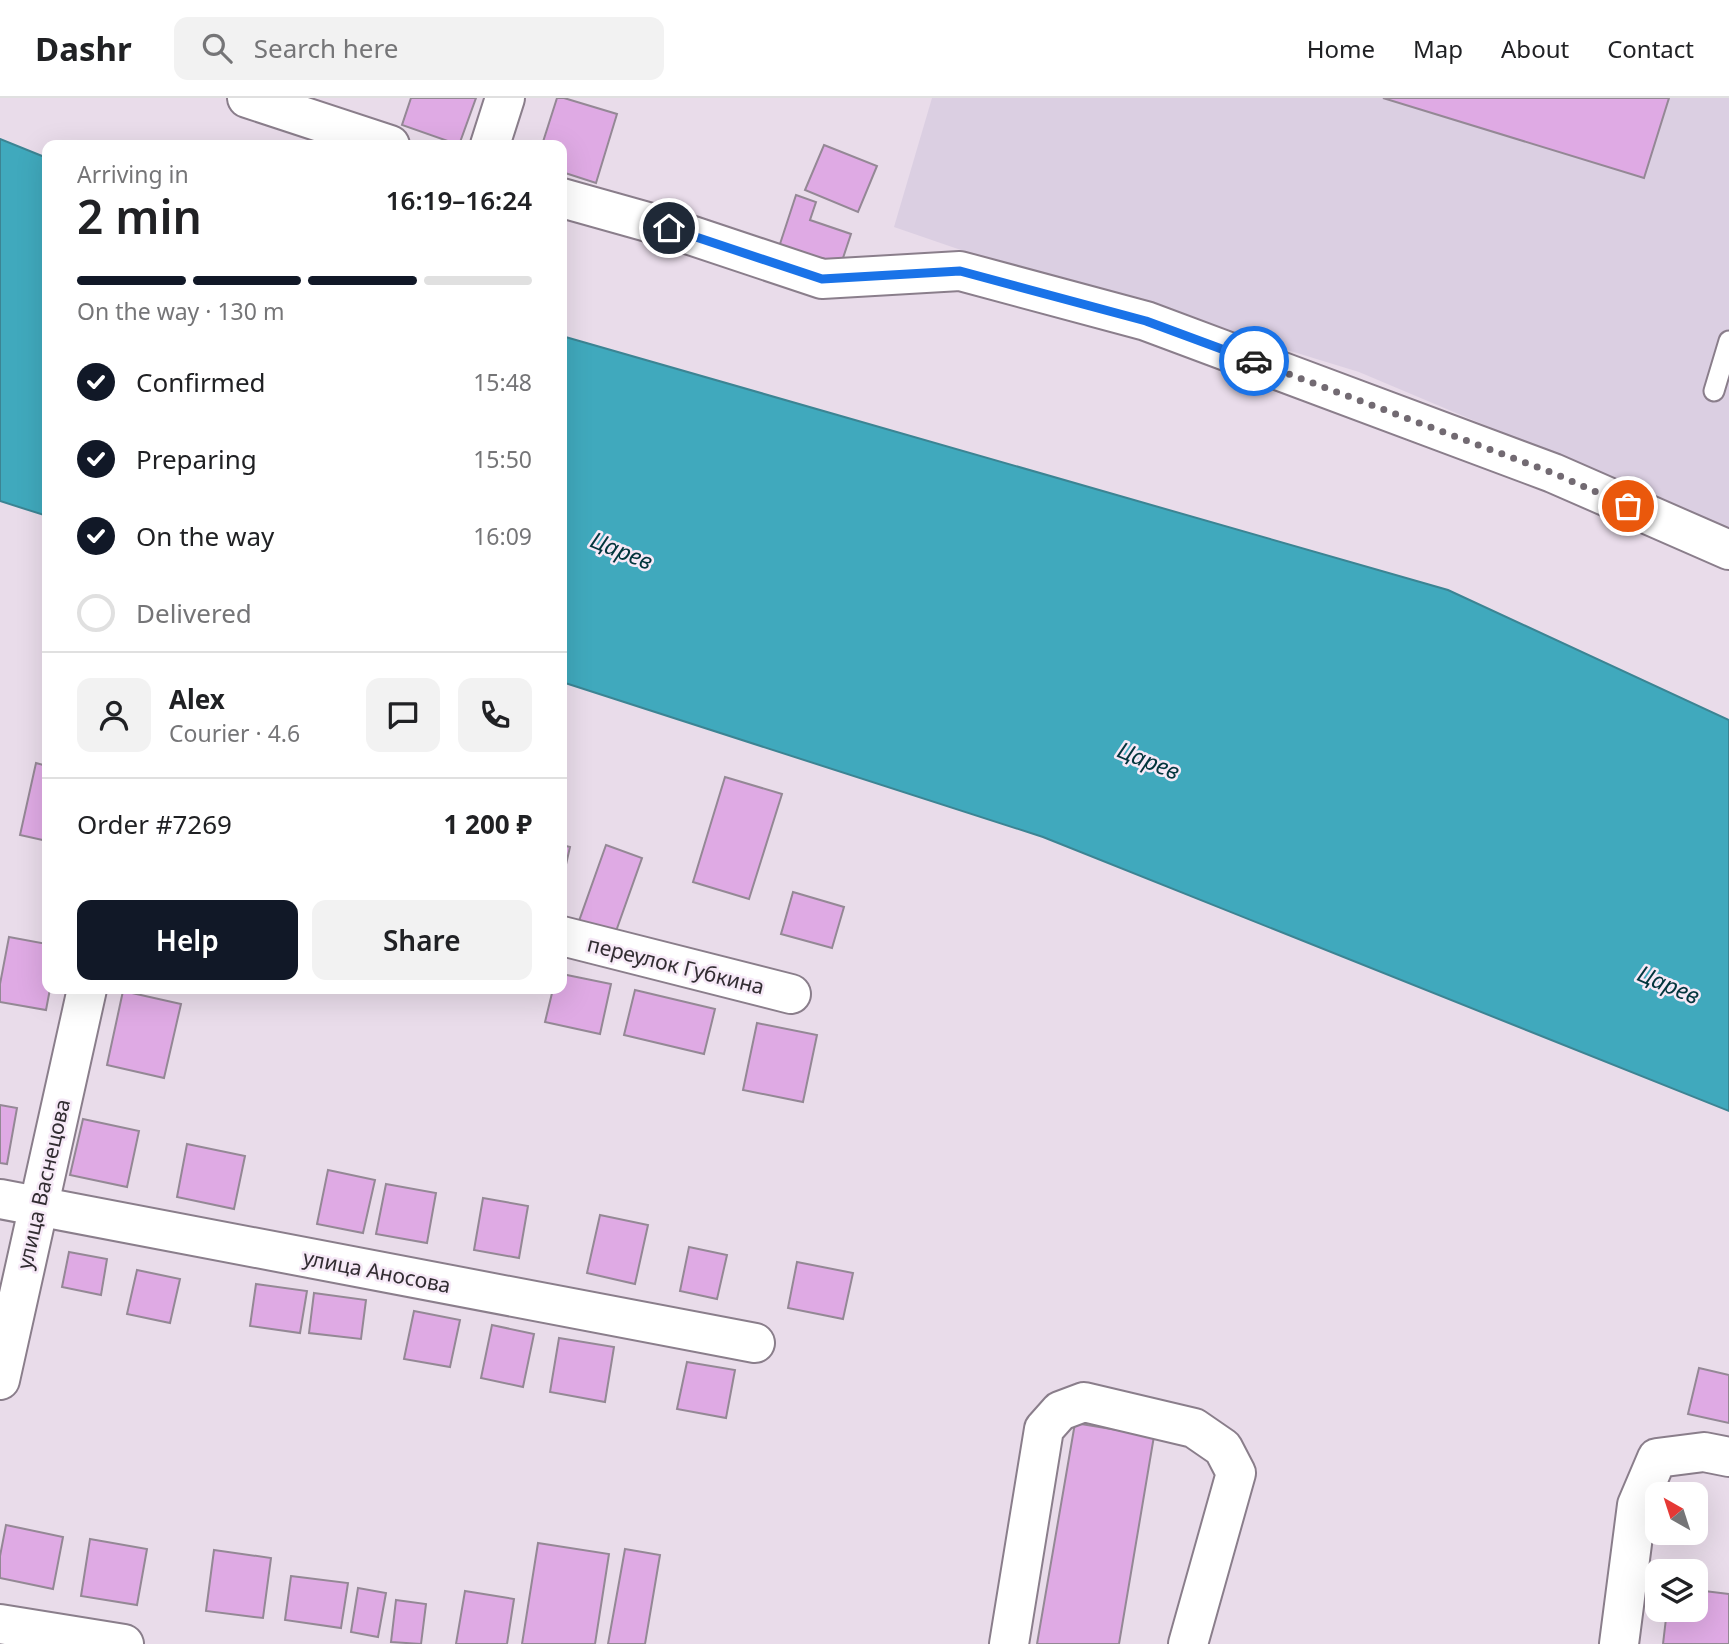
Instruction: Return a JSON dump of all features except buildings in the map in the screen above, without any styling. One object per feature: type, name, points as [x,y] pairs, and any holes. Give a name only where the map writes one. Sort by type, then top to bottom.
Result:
[{"type":"street","points":[[247,98],[375,140]]},
{"type":"street","points":[[492,140],[505,98]]},
{"type":"street","points":[[567,199],[669,228],[822,279],[960,271],[1146,321],[1553,473],[1729,550]]},
{"type":"street","name":"переулок Губкина","points":[[567,937],[791,994]]},
{"type":"street","name":"улица Васнецова","points":[[0,1380],[86,994]]},
{"type":"street","name":"улица Аносова","points":[[0,1199],[754,1343]]},
{"type":"street","points":[[1009,1644],[1044,1429],[1060,1411],[1084,1402],[1194,1428],[1223,1448],[1236,1473],[1188,1644]]},
{"type":"street","points":[[1619,1644],[1637,1505],[1657,1458],[1717,1454]]},
{"type":"street","points":[[0,1624],[124,1644]]},
{"type":"lane","points":[[1714,391],[1729,341]]},
{"type":"shaded area","points":[[932,98],[1729,98],[1729,528],[1359,372],[894,227]]},
{"type":"water","points":[[0,139],[42,156],[42,514],[0,501]]},
{"type":"water","name":"Царев","points":[[567,337],[1448,590],[1729,720],[1729,1111],[1043,837],[567,684]]},
{"type":"way so far","points":[[1254,361],[1553,473],[1628,506]]},
{"type":"route","points":[[669,228],[822,279],[960,271],[1146,321],[1254,361]]}]
